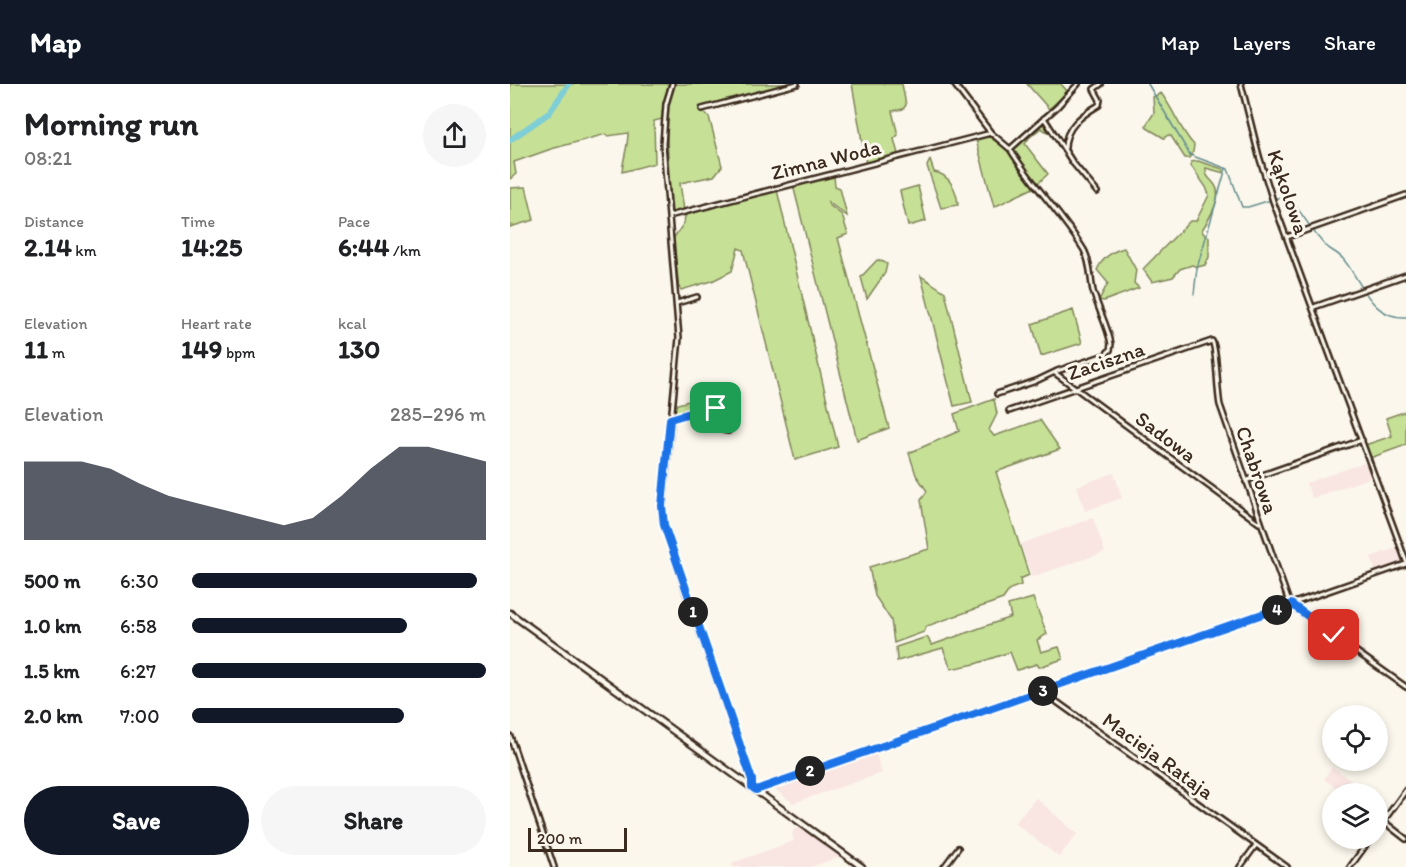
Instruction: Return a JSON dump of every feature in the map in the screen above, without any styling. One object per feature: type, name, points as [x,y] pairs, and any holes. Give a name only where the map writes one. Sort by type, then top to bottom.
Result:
[{"type":"main road","points":[[510,613],[862,867]]},
{"type":"street","points":[[672,84],[666,104],[663,144],[679,338],[662,516],[686,593],[754,789],[1290,605],[1406,559]]},
{"type":"street","points":[[702,109],[797,84]]},
{"type":"street","points":[[954,84],[991,133],[1010,149],[1022,169],[1085,251],[1095,297],[1110,339],[1111,347],[1108,353],[997,394]]},
{"type":"street","points":[[1010,149],[1078,84]]},
{"type":"street","points":[[1065,150],[1068,131],[1100,102],[1091,84]]},
{"type":"street","points":[[1094,91],[1101,84]]},
{"type":"street","name":"Kąkolowa","points":[[1241,84],[1273,200],[1406,559]]},
{"type":"street","points":[[1044,118],[1073,163],[1097,192]]},
{"type":"street","name":"Zimna Woda","points":[[669,216],[991,133]]},
{"type":"street","points":[[1287,237],[1406,195]]},
{"type":"street","points":[[1314,307],[1406,275]]},
{"type":"street","points":[[676,303],[697,297]]},
{"type":"street","name":"Zaciszna","points":[[1009,411],[1212,341]]},
{"type":"street","name":"Chabrowa","points":[[1212,341],[1216,347],[1216,380],[1220,405],[1290,605]]},
{"type":"street","name":"Sadowa","points":[[1055,373],[1261,524]]},
{"type":"street","points":[[670,419],[714,406],[723,430],[728,431]]},
{"type":"street","points":[[1246,482],[1362,440]]},
{"type":"street","points":[[1290,605],[1406,687]]},
{"type":"street","name":"Macieja Rataja","points":[[1044,691],[1287,867]]},
{"type":"street","points":[[510,736],[554,867]]},
{"type":"street","points":[[1388,815],[1406,790]]},
{"type":"street","points":[[1388,826],[1406,839]]},
{"type":"street","points":[[1240,867],[1256,845]]},
{"type":"street","points":[[944,867],[957,848]]},
{"type":"street","points":[[1350,867],[1363,849]]},
{"type":"shaded area","points":[[1367,462],[1372,477],[1312,498],[1306,483]]},
{"type":"shaded area","points":[[1114,473],[1122,498],[1085,511],[1077,486]]},
{"type":"shaded area","points":[[1093,518],[1105,552],[1032,577],[1021,544]]},
{"type":"shaded area","points":[[1399,547],[1405,563],[1376,573],[1371,557]]},
{"type":"shaded area","points":[[875,752],[882,773],[793,803],[772,787],[805,778]]},
{"type":"shaded area","points":[[1329,771],[1338,771],[1355,783],[1330,783],[1324,779]]},
{"type":"shaded area","points":[[1036,798],[1077,834],[1059,857],[1015,823]]},
{"type":"shaded area","points":[[801,827],[840,857],[810,867],[733,867],[732,863],[794,841],[792,835],[794,829]]},
{"type":"green space","points":[[510,84],[792,84],[700,109],[709,117],[722,166],[714,176],[680,183],[684,210],[671,214],[666,118],[654,121],[655,163],[622,172],[628,133],[608,136],[606,134],[514,162],[516,174],[510,179]]},
{"type":"green space","points":[[852,84],[902,84],[906,105],[903,109],[892,111],[898,135],[894,139],[898,154],[895,157],[866,164]]},
{"type":"green space","points":[[1027,84],[1061,84],[1068,92],[1049,109]]},
{"type":"green space","points":[[1161,93],[1194,145],[1189,158],[1185,158],[1171,136],[1164,138],[1147,128],[1146,125],[1154,113],[1153,97]]},
{"type":"green space","points":[[1040,124],[1044,125],[1049,133],[1041,128],[1025,144],[1048,174],[1033,188],[994,207],[976,140],[988,136],[1007,149],[1013,150]]},
{"type":"green space","points":[[930,160],[934,172],[948,179],[956,194],[958,205],[941,208],[927,166]]},
{"type":"green space","points":[[1198,161],[1223,169],[1224,173],[1206,168],[1207,175],[1217,190],[1214,208],[1202,230],[1209,237],[1209,257],[1205,265],[1198,267],[1192,265],[1180,269],[1173,277],[1152,282],[1143,269],[1190,221],[1196,221],[1209,195],[1191,166],[1191,162]]},
{"type":"green space","points":[[832,176],[835,186],[840,188],[847,216],[828,202],[842,215],[848,234],[838,238],[889,428],[857,440],[793,185]]},
{"type":"green space","points":[[918,186],[926,221],[908,226],[900,191]]},
{"type":"green space","points":[[526,187],[534,220],[510,227],[510,188]]},
{"type":"green space","points":[[777,190],[838,447],[795,460],[743,250],[738,248],[732,271],[712,281],[681,290],[673,239],[684,223],[685,216],[689,214]]},
{"type":"green space","points":[[1124,248],[1136,270],[1134,283],[1139,288],[1104,301],[1099,300],[1108,283],[1097,270],[1108,256]]},
{"type":"green space","points":[[877,260],[887,264],[885,273],[867,299],[861,277]]},
{"type":"green space","points":[[921,276],[945,292],[972,402],[954,406]]},
{"type":"green space","points":[[1073,310],[1082,343],[1041,356],[1032,324]]},
{"type":"green space","points":[[710,395],[715,403],[673,416],[674,405]]},
{"type":"green space","points":[[994,399],[997,414],[989,430],[994,436],[1040,420],[1060,449],[996,472],[1029,575],[1020,579],[1021,585],[1010,589],[1003,599],[927,626],[924,632],[894,643],[891,620],[875,596],[869,567],[929,549],[921,500],[927,491],[916,475],[909,453],[959,431],[954,414]]},
{"type":"green space","points":[[1406,411],[1406,445],[1370,458],[1365,445],[1392,436],[1386,418]]},
{"type":"green space","points":[[1033,598],[1047,634],[1037,640],[1041,652],[1059,647],[1063,659],[1039,667],[1037,664],[1017,670],[1010,652],[975,664],[951,669],[943,648],[897,661],[896,647],[927,637],[932,645],[1011,617],[1008,605]]},
{"type":"waterway","points":[[510,140],[549,113],[569,84]]},
{"type":"waterway","name":"Zimna Woda","points":[[1148,84],[1190,155],[1228,169],[1242,207],[1284,196],[1288,197],[1324,245],[1344,260],[1376,306],[1394,316],[1406,317]]},
{"type":"waterway","points":[[1194,294],[1197,268],[1226,168]]},
{"type":"route","points":[[716,408],[714,406],[670,419],[662,516],[686,593],[753,783],[752,787],[756,790],[1291,604],[1334,635]]}]
